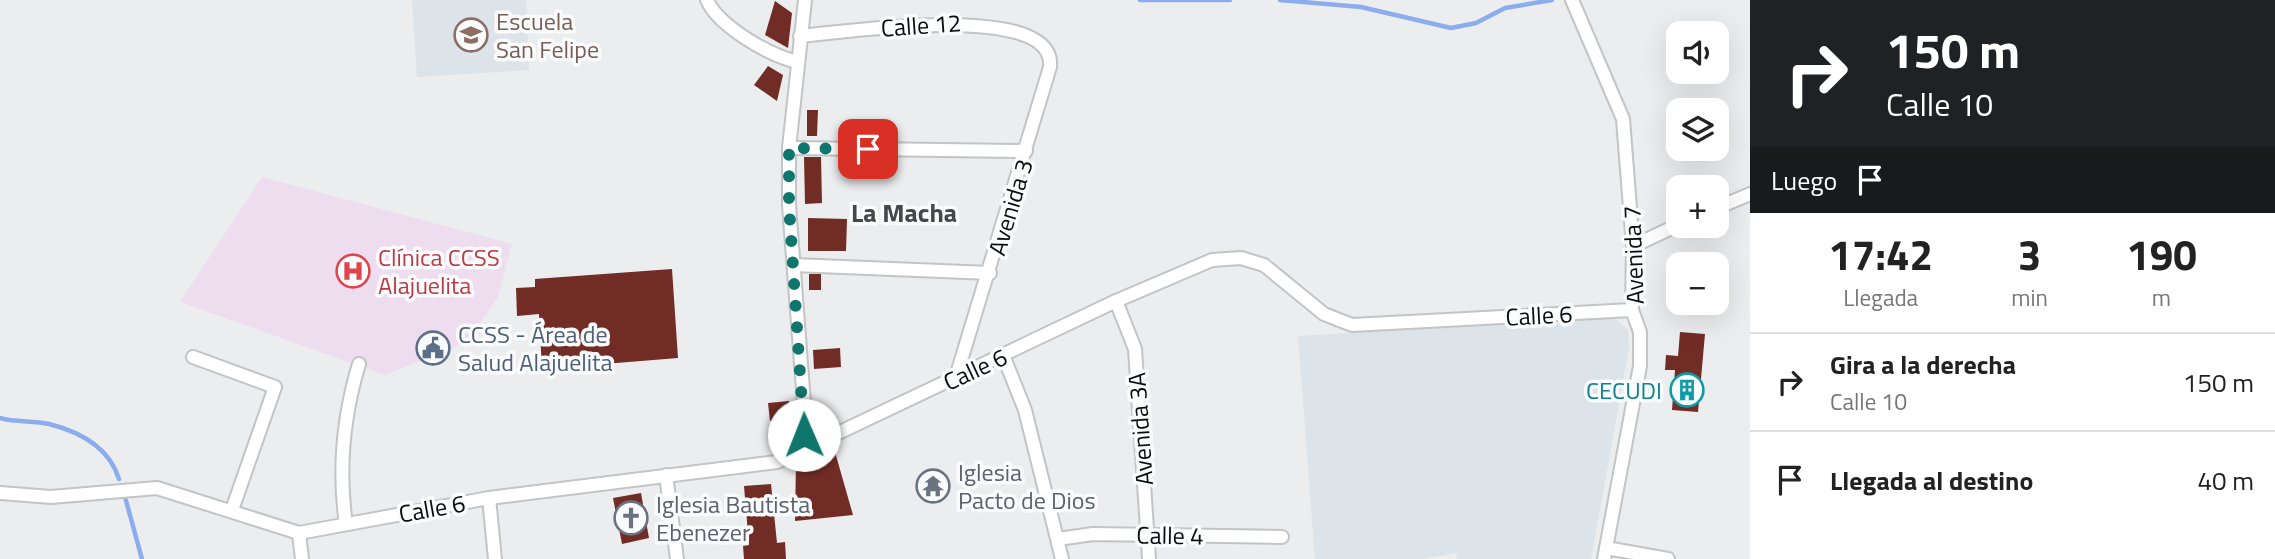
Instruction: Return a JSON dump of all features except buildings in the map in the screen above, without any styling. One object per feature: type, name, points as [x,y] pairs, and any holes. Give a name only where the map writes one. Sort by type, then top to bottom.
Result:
[{"type":"street","points":[[707,0],[721,21],[785,59],[798,62]]},
{"type":"street","points":[[801,451],[805,416],[789,148],[805,0]]},
{"type":"street","name":"Avenida 7","points":[[1572,0],[1623,120],[1633,246],[1632,310],[1640,332],[1640,366],[1605,553]]},
{"type":"street","name":"Calle 12","points":[[800,36],[963,20],[1016,27],[1040,39]]},
{"type":"street","name":"Avenida 3","points":[[956,377],[990,273],[1050,67],[1049,51],[1040,39]]},
{"type":"street","points":[[789,148],[1026,151]]},
{"type":"street","points":[[1729,203],[1750,194]]},
{"type":"street","points":[[1633,246],[1666,231]]},
{"type":"street","name":"Calle 6","points":[[299,534],[489,498],[777,463],[1116,301],[1202,263],[1231,258],[1264,265],[1324,314],[1352,325],[1632,310]]},
{"type":"street","points":[[794,265],[990,273]]},
{"type":"street","name":"Avenida 3A","points":[[1116,301],[1135,349],[1149,559]]},
{"type":"street","points":[[1003,355],[1025,410],[1062,559]]},
{"type":"street","points":[[193,357],[275,387],[232,510]]},
{"type":"street","points":[[345,524],[341,492],[346,407],[359,364]]},
{"type":"street","points":[[666,475],[677,559]]},
{"type":"street","points":[[0,493],[51,498],[157,488],[232,510],[299,534],[302,559]]},
{"type":"street","points":[[489,498],[495,559]]},
{"type":"street","name":"Calle 4","points":[[1058,539],[1093,534],[1282,537]]},
{"type":"street","points":[[1605,553],[1668,559]]},
{"type":"shaded area","name":"Escuela San Felipe","points":[[412,0],[526,0],[529,70],[417,77]]},
{"type":"shaded area","name":"Clínica CCSS Alajuelita","points":[[262,177],[512,244],[498,297],[467,342],[385,375],[180,302]]},
{"type":"shaded area","points":[[1615,318],[1628,330],[1629,348],[1591,559],[1457,559],[1456,553],[1422,559],[1315,559],[1298,336]]},
{"type":"waterway","points":[[1140,0],[1230,0]]},
{"type":"waterway","points":[[1280,0],[1361,7],[1451,28],[1476,23],[1505,8],[1552,0]]},
{"type":"waterway","points":[[0,418],[49,424],[83,436],[108,458],[119,479]]},
{"type":"waterway","points":[[125,497],[142,559]]},
{"type":"place","name":"Escuela San Felipe","points":[[471,35]]},
{"type":"place","name":"Clínica CCSS Alajuelita","points":[[353,271]]},
{"type":"place","name":"CCSS - Área de Salud Alajuelita","points":[[433,348]]},
{"type":"place","name":"CECUDI","points":[[1687,390]]},
{"type":"place","name":"Iglesia Pacto de Dios","points":[[933,486]]},
{"type":"place","name":"Iglesia Bautista Ebenezer","points":[[631,518]]},
{"type":"district","name":"La Macha","points":[[904,212]]},
{"type":"route","points":[[804,435],[805,416],[789,205],[789,148],[868,149]]}]
